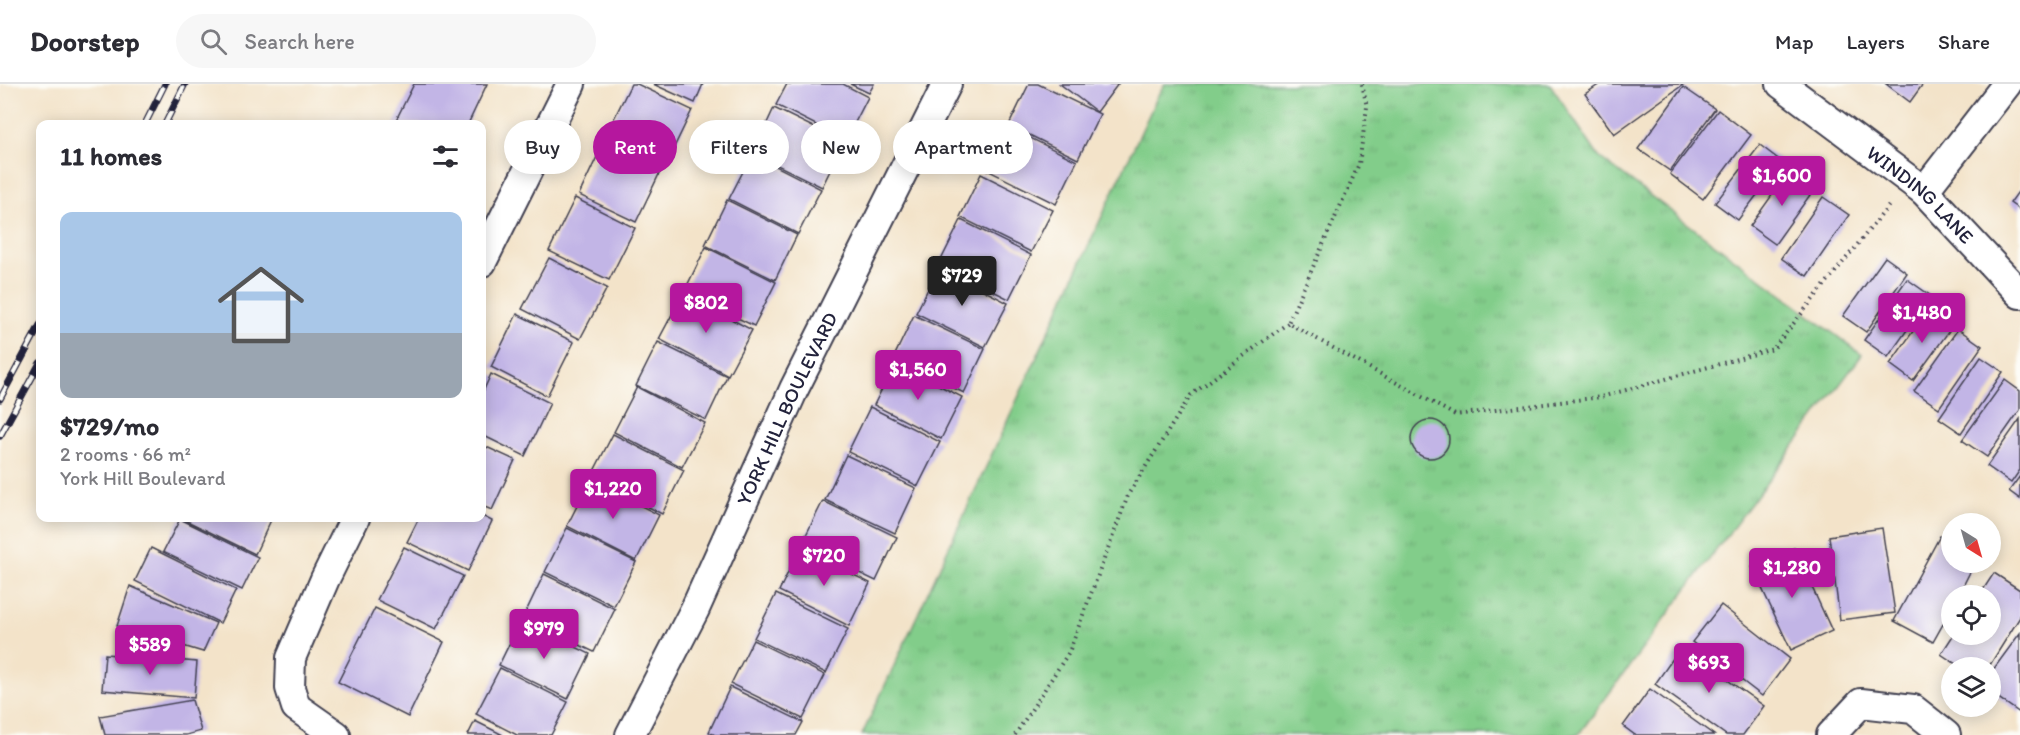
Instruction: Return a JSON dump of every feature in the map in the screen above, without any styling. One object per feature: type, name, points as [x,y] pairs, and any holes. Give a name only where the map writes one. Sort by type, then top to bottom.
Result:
[{"type":"street","points":[[486,254],[571,84]]},
{"type":"street","name":"YORK HILL BOULEVARD","points":[[630,735],[695,609],[794,389],[947,84]]},
{"type":"street","name":"WINDING LANE","points":[[1781,84],[1917,185],[2020,294]]},
{"type":"street","points":[[1917,185],[2007,84]]},
{"type":"street","points":[[336,735],[296,707],[290,688],[291,658],[325,579],[353,522]]},
{"type":"street","points":[[1831,735],[1861,702],[1913,709],[1946,735]]},
{"type":"path","points":[[1015,735],[1069,652],[1129,493],[1191,395],[1288,323],[1359,164],[1367,107],[1362,84]]},
{"type":"path","points":[[1288,323],[1455,415],[1601,397],[1773,349],[1917,185]]},
{"type":"green space","points":[[1165,84],[1550,84],[1599,157],[1862,355],[1578,735],[862,735]]},
{"type":"building","points":[[414,84],[487,84],[470,120],[396,120]]},
{"type":"building","points":[[631,84],[637,84],[692,110],[677,141],[677,120],[613,120]]},
{"type":"building","points":[[653,84],[703,84],[695,103]]},
{"type":"building","points":[[787,84],[843,84],[868,97],[856,120],[806,120],[776,105]]},
{"type":"building","points":[[850,84],[874,84],[869,93]]},
{"type":"building","points":[[1029,84],[1038,84],[1100,114],[1078,159],[1033,137],[1033,120],[1011,120]]},
{"type":"building","points":[[1060,84],[1118,84],[1097,112]]},
{"type":"building","points":[[1600,84],[1684,84],[1614,134],[1585,94]]},
{"type":"building","points":[[1886,84],[1923,84],[1910,102]]},
{"type":"building","points":[[1683,87],[1715,109],[1670,171],[1638,149]]},
{"type":"building","points":[[774,108],[801,121],[801,174],[828,174],[822,187],[789,171],[789,120],[768,120]]},
{"type":"building","points":[[1718,110],[1751,135],[1703,199],[1670,174]]},
{"type":"building","points":[[1033,139],[1077,161],[1056,204],[995,174],[1033,174]]},
{"type":"building","points":[[1760,145],[1782,162],[1738,220],[1715,203]]},
{"type":"building","points":[[593,165],[593,174],[659,174],[636,222],[579,195]]},
{"type":"building","points":[[1790,170],[1815,188],[1775,244],[1750,226]]},
{"type":"building","points":[[789,173],[821,189],[798,234],[729,199],[742,174]]},
{"type":"building","points":[[981,174],[1053,210],[1031,252],[960,217]]},
{"type":"building","points":[[2020,189],[2020,210],[2010,203]]},
{"type":"building","points":[[1823,197],[1849,215],[1807,276],[1781,258]]},
{"type":"building","points":[[575,198],[635,228],[609,280],[549,251]]},
{"type":"building","points":[[727,200],[797,235],[775,280],[705,245]]},
{"type":"building","points":[[961,220],[1031,255],[1009,299],[939,264]]},
{"type":"building","points":[[706,247],[776,282],[754,326],[684,292]]},
{"type":"building","points":[[1885,257],[1907,273],[1866,332],[1843,316]]},
{"type":"building","points":[[549,258],[607,288],[580,339],[522,309]]},
{"type":"building","points":[[939,267],[1008,303],[985,347],[916,313]]},
{"type":"building","points":[[1907,279],[1931,296],[1888,357],[1864,340]]},
{"type":"building","points":[[683,294],[752,330],[728,375],[659,339]]},
{"type":"building","points":[[1930,307],[1954,324],[1913,381],[1890,364]]},
{"type":"building","points":[[517,314],[574,342],[547,396],[491,367]]},
{"type":"building","points":[[914,315],[985,349],[964,393],[893,359]]},
{"type":"building","points":[[1958,329],[1982,346],[1939,408],[1914,391]]},
{"type":"building","points":[[658,342],[727,376],[706,420],[636,386]]},
{"type":"building","points":[[1981,357],[2003,372],[1961,433],[1939,418]]},
{"type":"building","points":[[895,363],[962,397],[941,439],[874,405]]},
{"type":"building","points":[[491,374],[550,403],[525,456],[486,437],[486,385]]},
{"type":"building","points":[[2005,380],[2020,391],[2020,410],[1987,457],[1962,440]]},
{"type":"building","points":[[637,387],[705,423],[682,467],[614,432]]},
{"type":"building","points":[[870,407],[940,442],[918,486],[848,452]]},
{"type":"building","points":[[2020,419],[2020,470],[2011,483],[1987,466]]},
{"type":"building","points":[[1430,420],[1443,426],[1449,439],[1443,452],[1430,458],[1417,452],[1411,439],[1417,426]]},
{"type":"building","points":[[613,434],[684,470],[662,514],[591,477]]},
{"type":"building","points":[[486,447],[515,460],[492,510],[486,508]]},
{"type":"building","points":[[846,455],[916,488],[895,533],[825,500]]},
{"type":"building","points":[[2020,476],[2020,499],[2009,491]]},
{"type":"building","points":[[590,480],[659,515],[636,561],[567,526]]},
{"type":"building","points":[[823,501],[897,537],[876,581],[801,545]]},
{"type":"building","points":[[486,518],[492,521],[468,571],[407,542],[417,522],[486,522]]},
{"type":"building","points":[[178,522],[186,522],[258,557],[242,590],[163,552]]},
{"type":"building","points":[[189,522],[270,522],[255,554]]},
{"type":"building","points":[[567,528],[636,562],[614,606],[545,572]]},
{"type":"building","points":[[1882,528],[1895,613],[1840,620],[1829,536]]},
{"type":"building","points":[[1941,536],[1941,573],[1970,573],[1964,585],[1941,585],[1941,628],[1933,642],[1894,621]]},
{"type":"building","points":[[404,547],[463,576],[436,629],[377,600]]},
{"type":"building","points":[[151,548],[236,590],[220,623],[135,581]]},
{"type":"building","points":[[800,548],[870,583],[849,626],[779,591]]},
{"type":"building","points":[[1794,548],[1832,631],[1791,650],[1752,567]]},
{"type":"building","points":[[1994,573],[2020,590],[2020,617],[1995,657],[1946,657],[1941,654],[1947,645],[2001,645],[2001,585],[1986,585]]},
{"type":"building","points":[[544,574],[615,609],[594,652],[523,618]]},
{"type":"building","points":[[130,586],[216,623],[203,652],[117,626]]},
{"type":"building","points":[[776,594],[848,629],[826,673],[754,638]]},
{"type":"building","points":[[1721,605],[1790,659],[1762,696],[1692,642]]},
{"type":"building","points":[[375,608],[444,642],[408,717],[338,682]]},
{"type":"building","points":[[521,620],[590,654],[568,699],[499,665]]},
{"type":"building","points":[[2020,633],[2020,713],[2001,700],[2001,659]]},
{"type":"building","points":[[753,640],[825,675],[803,719],[731,684]]},
{"type":"building","points":[[1681,647],[1764,706],[1743,735],[1726,735],[1655,684]]},
{"type":"building","points":[[105,654],[197,662],[194,698],[102,690]]},
{"type":"building","points":[[500,668],[568,702],[551,735],[517,735],[476,714]]},
{"type":"building","points":[[730,687],[803,722],[796,735],[715,735],[709,732]]},
{"type":"building","points":[[1650,689],[1714,735],[1635,735],[1623,726]]},
{"type":"building","points":[[192,700],[201,731],[186,735],[105,735],[100,716]]},
{"type":"building","points":[[475,721],[503,735],[468,735]]},
{"type":"railway","points":[[147,120],[165,84]]},
{"type":"railway","points":[[167,120],[185,84]]},
{"type":"railway","points":[[0,399],[36,332]]},
{"type":"railway","points":[[0,436],[36,370]]}]
